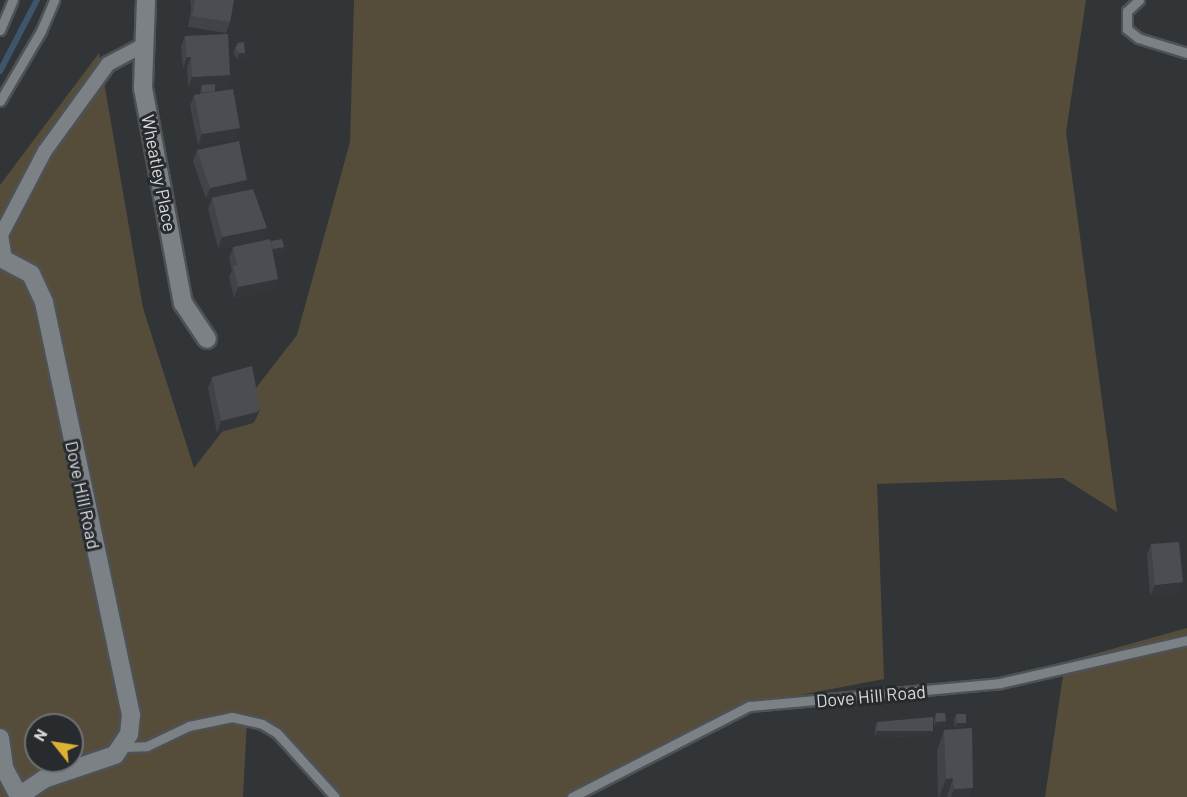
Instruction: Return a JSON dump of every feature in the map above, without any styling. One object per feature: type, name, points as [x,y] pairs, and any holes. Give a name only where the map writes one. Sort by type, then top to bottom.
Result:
[{"type":"street","name":"Wheatley Place","points":[[146,0],[143,88],[183,303],[207,339]]},
{"type":"street","points":[[4,260],[1,235],[45,151],[108,64],[144,45]]},
{"type":"street","name":"Dove Hill Road","points":[[4,260],[31,274],[44,302],[131,715],[123,747]]},
{"type":"street","points":[[0,738],[4,768],[20,797],[44,780],[104,760],[123,747]]},
{"type":"lane","points":[[0,30],[13,0]]},
{"type":"lane","points":[[0,101],[41,32],[54,0]]},
{"type":"lane","points":[[1139,0],[1127,11],[1127,29],[1138,38],[1187,53]]},
{"type":"lane","name":"Dove Hill Road","points":[[572,797],[749,705],[1000,683],[1187,640]]},
{"type":"lane","points":[[123,747],[147,746],[189,726],[232,717],[262,724],[277,733],[335,797]]},
{"type":"shaded area","points":[[354,0],[1086,0],[1066,132],[1117,512],[1063,478],[877,484],[884,679],[769,701],[646,756],[565,797],[339,797],[295,753],[247,719],[243,797],[0,797],[0,185],[99,53],[143,308],[194,468],[297,335],[350,142]]},
{"type":"shaded area","points":[[1187,628],[1187,797],[1045,797],[1065,662]]},
{"type":"building","points":[[195,0],[234,0],[230,22],[192,16]]},
{"type":"building","points":[[228,34],[230,75],[192,77],[191,57],[187,57],[185,36]]},
{"type":"building","points":[[244,42],[245,53],[239,53],[235,48],[238,43]]},
{"type":"building","points":[[215,84],[215,91],[202,92],[202,85]]},
{"type":"building","points":[[233,89],[240,128],[202,134],[194,95]]},
{"type":"building","points":[[239,141],[247,180],[210,188],[197,150]]},
{"type":"building","points":[[253,189],[267,228],[222,237],[212,198]]},
{"type":"building","points":[[270,239],[278,279],[238,287],[233,266],[237,265],[233,247]]},
{"type":"building","points":[[282,239],[284,247],[273,249],[271,241]]},
{"type":"building","points":[[252,366],[260,408],[257,412],[221,421],[212,377]]},
{"type":"building","points":[[1179,542],[1183,582],[1155,585],[1151,544]]},
{"type":"building","points":[[936,713],[945,713],[946,721],[936,722]]},
{"type":"building","points":[[956,714],[966,714],[966,723],[957,723]]},
{"type":"building","points":[[933,717],[933,731],[877,731],[877,722]]},
{"type":"building","points":[[972,728],[973,788],[954,789],[953,778],[946,779],[944,730]]},
{"type":"waterway","points":[[0,71],[37,0]]}]
